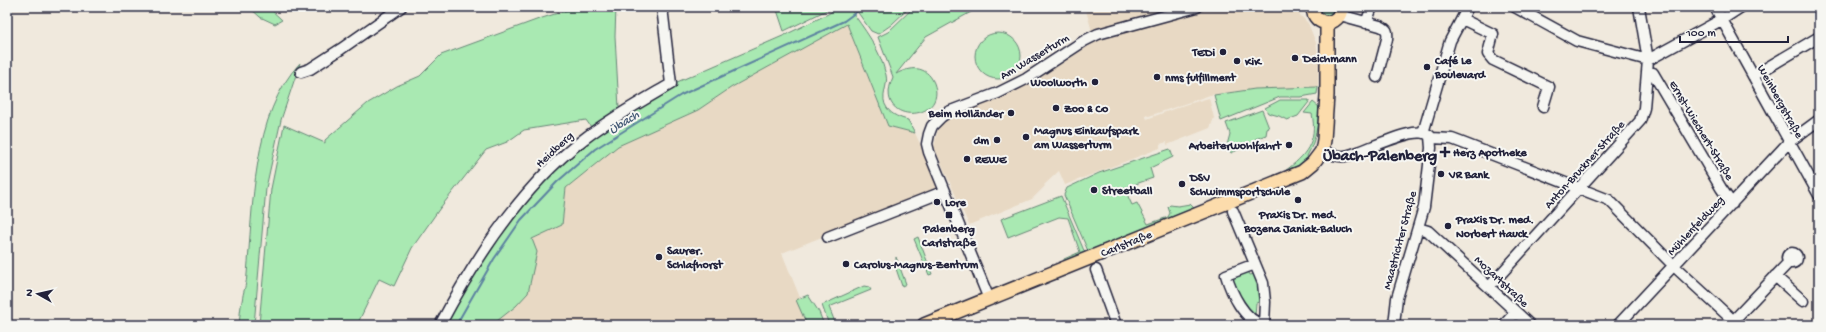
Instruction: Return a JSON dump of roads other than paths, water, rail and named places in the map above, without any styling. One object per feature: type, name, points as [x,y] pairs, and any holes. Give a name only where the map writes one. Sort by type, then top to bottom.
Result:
[{"type":"main road","points":[[1311,7],[1317,19],[1327,23],[1336,20],[1340,11]]},
{"type":"main road","points":[[1322,151],[1327,95],[1327,23]]},
{"type":"main road","name":"Carlstraße","points":[[924,325],[1302,172],[1322,151]]},
{"type":"street","points":[[302,72],[310,69],[341,49],[401,7]]},
{"type":"street","name":"Heidberg","points":[[440,325],[464,282],[530,189],[583,139],[671,84],[662,7]]},
{"type":"street","name":"Am Wasserturm","points":[[989,299],[927,144],[932,126],[948,112],[1026,79],[1084,41],[1098,34],[1197,7]]},
{"type":"street","points":[[1366,22],[1372,7]]},
{"type":"street","name":"Maastrichter Straße","points":[[1394,325],[1397,298],[1424,207],[1429,176],[1427,136],[1450,41],[1468,7]]},
{"type":"street","points":[[1515,7],[1577,41],[1648,60],[1722,20],[1741,7]]},
{"type":"street","name":"Anton-Bruckner-Straße","points":[[1489,287],[1640,121],[1644,108],[1648,60],[1640,7]]},
{"type":"street","name":"Weinbergstraße","points":[[1715,7],[1819,195]]},
{"type":"street","points":[[1340,11],[1386,29],[1388,33],[1377,77]]},
{"type":"street","points":[[1462,19],[1493,34],[1488,54],[1494,60],[1550,87],[1543,107]]},
{"type":"street","points":[[1753,76],[1819,37]]},
{"type":"street","name":"Ernst-Wiechert-Straße","points":[[1647,72],[1653,73],[1732,204]]},
{"type":"street","name":"Mühlenfeldweg","points":[[1618,325],[1789,142],[1819,120]]},
{"type":"street","points":[[1322,151],[1343,157],[1404,135],[1452,139],[1609,200],[1674,266],[1736,323],[1775,276],[1789,262]]},
{"type":"street","points":[[828,237],[945,190]]},
{"type":"street","points":[[1233,211],[1255,264],[1263,286],[1265,302],[1264,325],[1253,320],[1238,303],[1226,275],[1255,264]]},
{"type":"street","name":"Mozartstraße","points":[[1418,228],[1428,232],[1530,325]]},
{"type":"street","points":[[1096,270],[1116,325]]},
{"type":"street","points":[[1775,276],[1803,301]]},
{"type":"street","points":[[1504,325],[1516,312]]},
{"type":"waterway","name":"Übach","points":[[456,325],[494,259],[521,220],[557,182],[595,149],[681,95],[844,21],[863,7]]},
{"type":"place","name":"TEDi","points":[[1223,52]]},
{"type":"place","name":"Deichmann","points":[[1295,58]]},
{"type":"place","name":"KiK","points":[[1237,61]]},
{"type":"place","name":"Café Le Boulevard","points":[[1427,67]]},
{"type":"place","name":"nms fulfillment","points":[[1157,77]]},
{"type":"place","name":"Woolworth","points":[[1095,82]]},
{"type":"place","name":"Zoo & Co","points":[[1056,108]]},
{"type":"place","name":"Beim Holländer","points":[[1011,113]]},
{"type":"place","name":"Magnus Einkaufspark am Wasserturm","points":[[1026,137]]},
{"type":"place","name":"dm","points":[[997,140]]},
{"type":"place","name":"Arbeiterwohlfahrt","points":[[1289,145]]},
{"type":"place","name":"Herz Apotheke","points":[[1445,152]]},
{"type":"place","name":"REWE","points":[[967,159]]},
{"type":"place","name":"VR Bank","points":[[1441,174]]},
{"type":"place","name":"DSV Schwimmsportschule","points":[[1182,184]]},
{"type":"place","name":"Streetball","points":[[1094,190]]},
{"type":"place","name":"Praxis Dr. med. Bozena Janiak-Baluch","points":[[1298,200]]},
{"type":"place","name":"Lore","points":[[937,202]]},
{"type":"place","name":"Palenberg Carlstraße","points":[[949,215]]},
{"type":"place","name":"Praxis Dr. med. Norbert Hauck","points":[[1448,226]]},
{"type":"place","name":"Saurer. Schlafhorst","points":[[659,257]]},
{"type":"place","name":"Carolus-Magnus-Zentrum","points":[[846,264]]},
{"type":"district","name":"Übach-Palenberg","points":[[1380,154]]}]
